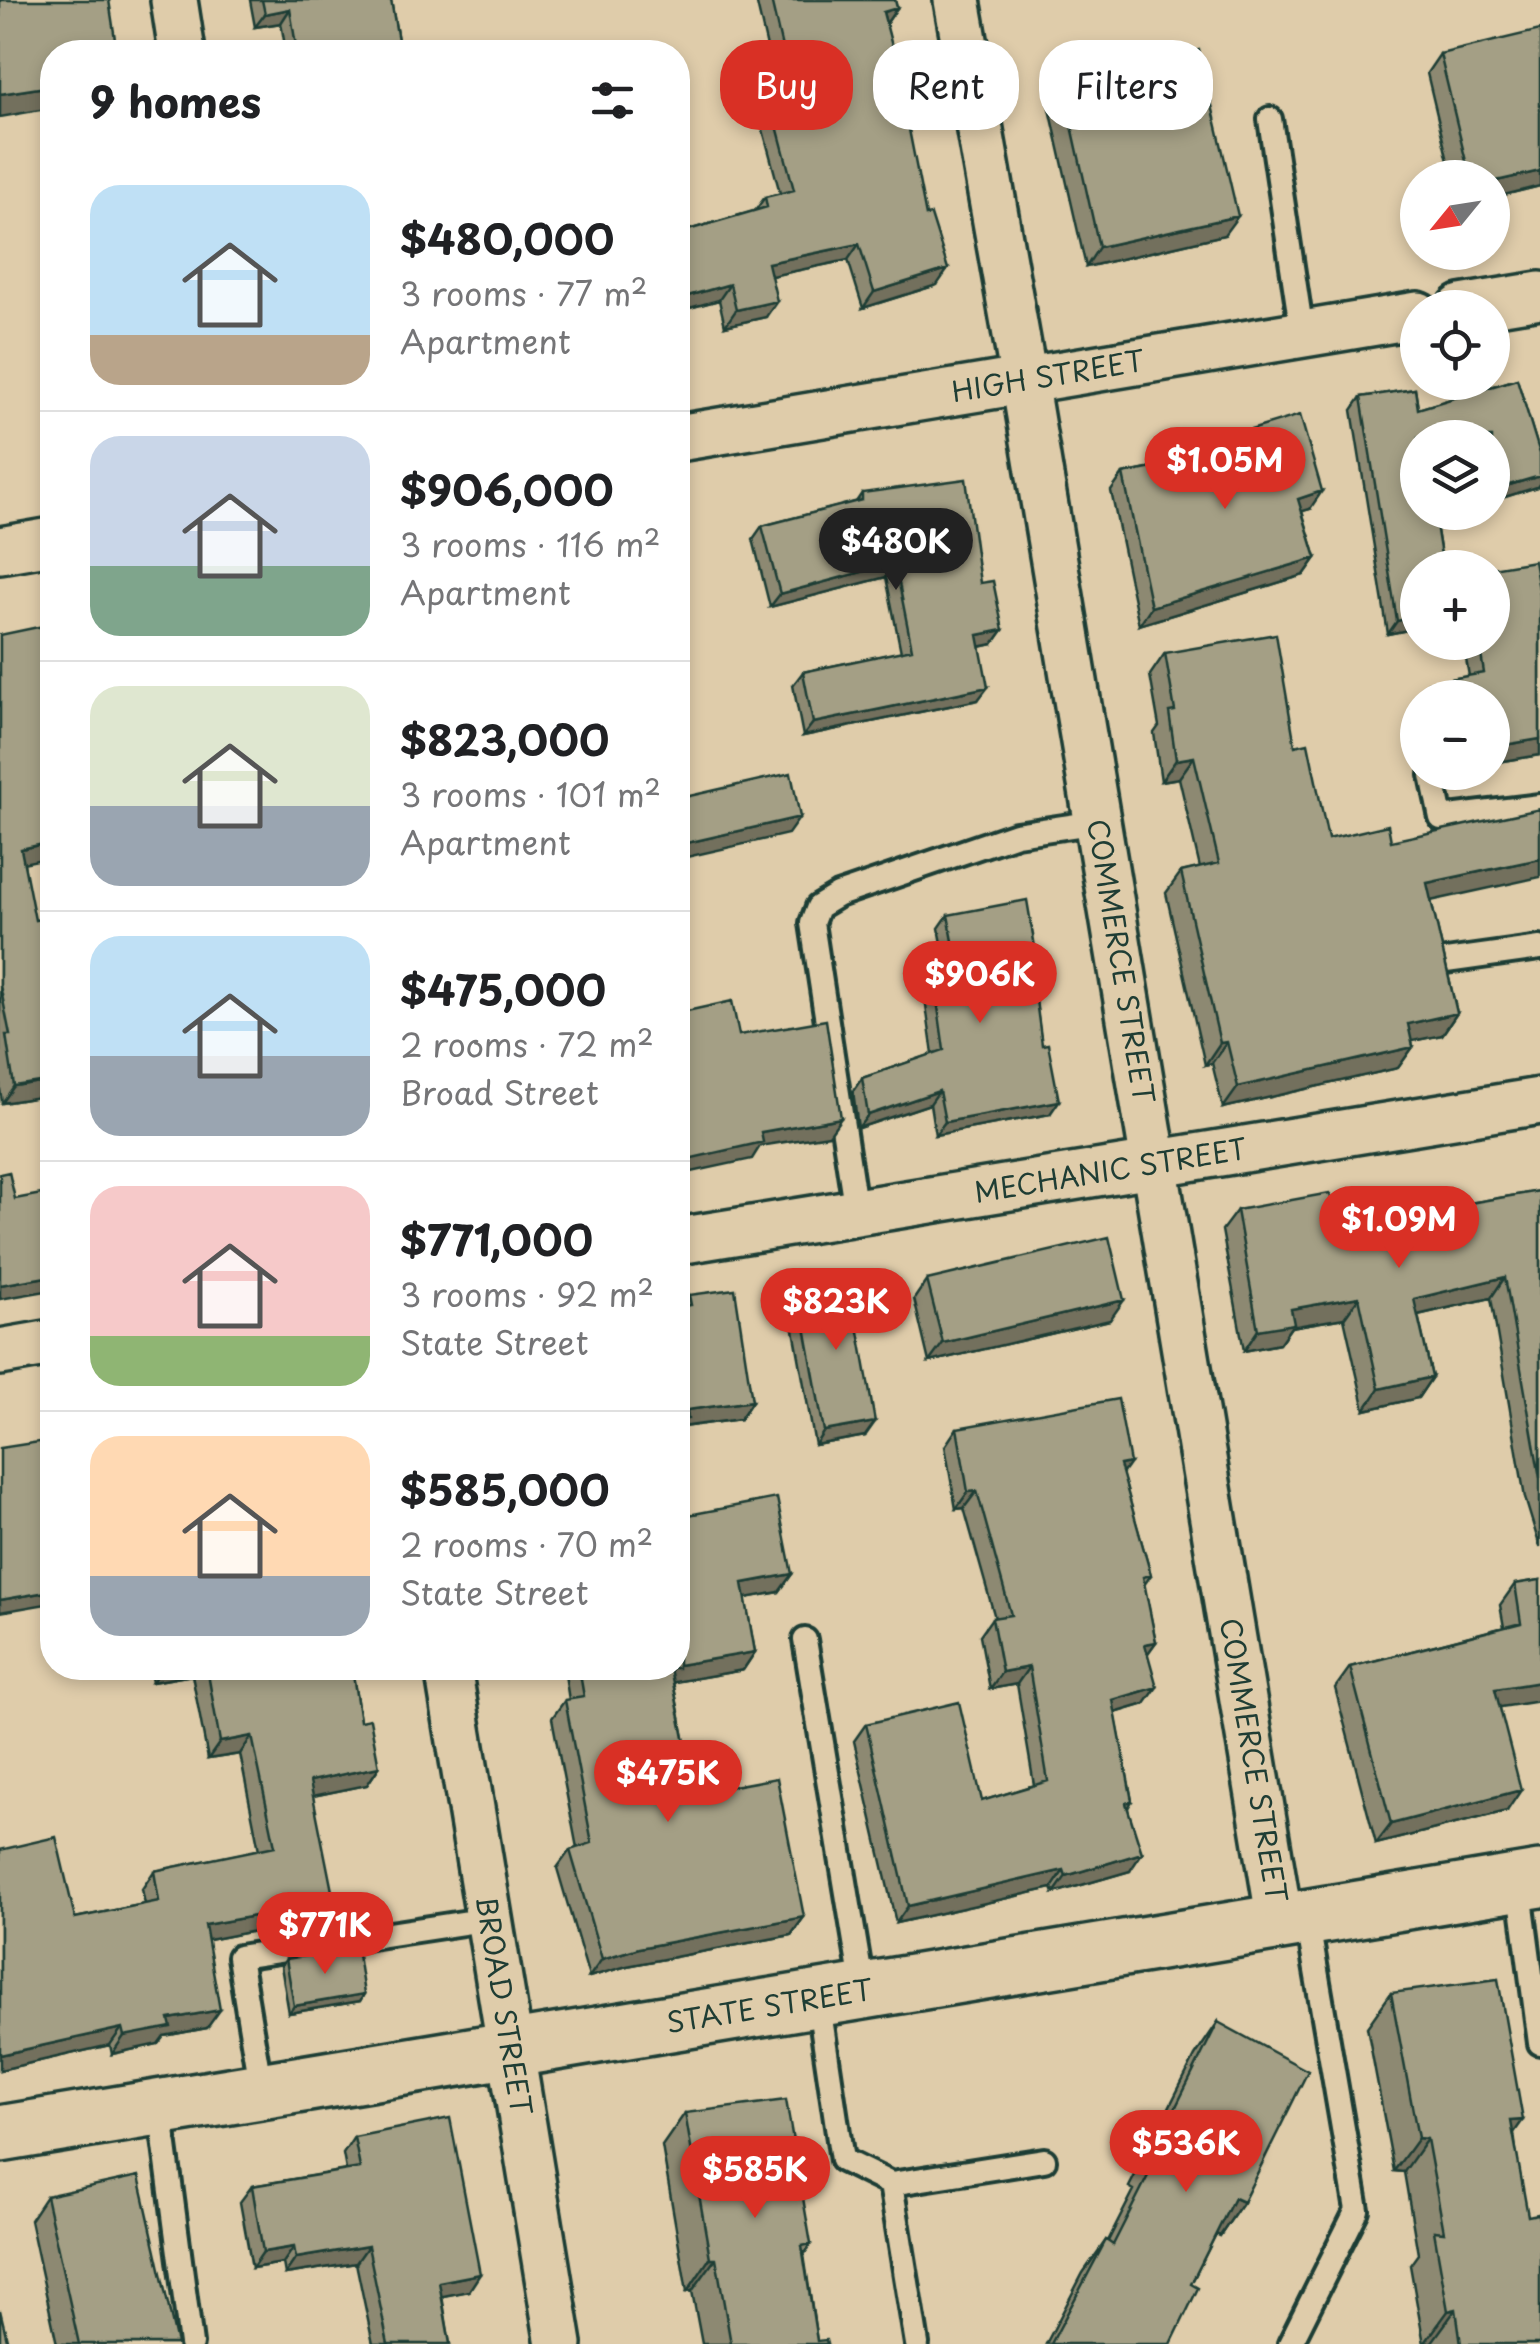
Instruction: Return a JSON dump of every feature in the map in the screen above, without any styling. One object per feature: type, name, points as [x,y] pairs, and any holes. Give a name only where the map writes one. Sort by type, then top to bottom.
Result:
[{"type":"street","points":[[174,0],[180,40]]},
{"type":"street","name":"COMMERCE STREET","points":[[956,0],[1155,1164],[1294,1920]]},
{"type":"street","points":[[1510,300],[1540,295]]},
{"type":"street","name":"HIGH STREET","points":[[690,436],[1400,317]]},
{"type":"street","points":[[0,550],[40,544]]},
{"type":"street","name":"MECHANIC STREET","points":[[690,1239],[1540,1101]]},
{"type":"street","points":[[0,1352],[40,1345]]},
{"type":"street","name":"BROAD STREET","points":[[450,1680],[559,2344]]},
{"type":"street","name":"STATE STREET","points":[[0,2134],[1530,1880]]},
{"type":"lane","points":[[1270,119],[1302,333]]},
{"type":"lane","points":[[1435,790],[1442,818],[1540,806]]},
{"type":"lane","points":[[856,1212],[812,924],[818,908],[838,896],[1016,834],[1098,822]]},
{"type":"lane","points":[[1446,961],[1540,948]]},
{"type":"lane","points":[[805,1640],[841,1994],[842,2160],[891,2184],[1044,2160]]},
{"type":"lane","points":[[1530,1880],[1540,2043]]},
{"type":"lane","points":[[261,2090],[239,1957],[489,1919]]},
{"type":"lane","points":[[1290,2344],[1358,2210],[1294,1920]]},
{"type":"lane","points":[[160,2108],[190,2344]]},
{"type":"lane","points":[[891,2184],[917,2344]]},
{"type":"building","points":[[0,0],[109,0],[115,40],[40,40],[40,88],[0,94]]},
{"type":"building","points":[[262,0],[391,0],[398,40],[295,40],[290,9],[265,14]]},
{"type":"building","points":[[771,0],[895,0],[897,8],[883,12],[890,40],[873,40],[873,130],[909,130],[926,216],[931,215],[948,269],[874,292],[859,244],[768,263],[777,301],[736,310],[730,284],[690,295],[690,229],[767,207],[765,197],[794,190],[778,130],[853,130],[853,40],[780,40]]},
{"type":"building","points":[[1540,30],[1540,171],[1510,178],[1510,160],[1466,160],[1440,54]]},
{"type":"building","points":[[1213,110],[1238,216],[1099,247],[1073,130],[1213,130]]},
{"type":"building","points":[[1517,379],[1540,454],[1540,476],[1510,485],[1510,420],[1400,420],[1400,530],[1437,530],[1440,550],[1400,550],[1397,621],[1361,397],[1400,391],[1400,400],[1417,400],[1418,409],[1448,400],[1510,400],[1510,381]]},
{"type":"building","points":[[1300,415],[1322,491],[1298,499],[1316,558],[1151,607],[1123,474],[1212,456],[1208,443]]},
{"type":"building","points":[[966,479],[980,583],[993,581],[1003,630],[978,635],[988,687],[813,723],[803,672],[912,649],[895,563],[780,594],[762,526],[862,500],[862,493]]},
{"type":"building","points":[[1534,561],[1540,595],[1540,739],[1510,744],[1510,680],[1445,680],[1484,673],[1482,660],[1510,660],[1510,565]]},
{"type":"building","points":[[40,627],[40,845],[21,849],[35,920],[40,919],[40,1082],[14,1086],[6,1035],[10,1035],[0,985],[0,635]]},
{"type":"building","points":[[1276,634],[1295,746],[1308,743],[1328,839],[1388,825],[1391,841],[1540,809],[1540,859],[1427,883],[1457,1013],[1408,1024],[1413,1047],[1238,1087],[1227,1042],[1220,1043],[1181,872],[1219,863],[1194,757],[1176,760],[1169,712],[1175,711],[1165,653]]},
{"type":"building","points":[[791,773],[800,817],[690,842],[690,796]]},
{"type":"building","points":[[1027,900],[1035,947],[1029,948],[1042,1045],[1048,1044],[1059,1101],[945,1122],[939,1091],[868,1115],[862,1078],[944,1050],[933,971],[958,967],[948,915]]},
{"type":"building","points":[[732,1001],[739,1035],[826,1020],[841,1118],[761,1132],[763,1142],[690,1159],[690,1010]]},
{"type":"building","points":[[9,1172],[15,1199],[40,1194],[40,1278],[0,1285],[0,1174]]},
{"type":"building","points":[[1540,1191],[1540,1478],[1505,1277],[1414,1299],[1432,1377],[1379,1389],[1359,1297],[1291,1309],[1294,1324],[1258,1330],[1237,1210],[1330,1193],[1335,1217],[1448,1192],[1452,1206]]},
{"type":"building","points":[[1109,1237],[1124,1300],[943,1343],[927,1280]]},
{"type":"building","points":[[849,1275],[875,1422],[824,1431],[797,1283]]},
{"type":"building","points":[[735,1289],[752,1401],[690,1410],[690,1295]]},
{"type":"building","points":[[1118,1399],[1130,1463],[1120,1465],[1151,1575],[1143,1577],[1156,1642],[1145,1644],[1157,1687],[1113,1700],[1132,1801],[1126,1803],[1142,1853],[1066,1876],[1064,1870],[908,1906],[866,1724],[959,1702],[982,1801],[1048,1781],[1029,1667],[1002,1672],[992,1618],[1011,1615],[977,1491],[968,1492],[957,1428]]},
{"type":"building","points":[[40,1442],[40,1593],[0,1600],[0,1448]]},
{"type":"building","points":[[777,1498],[792,1574],[743,1583],[755,1652],[690,1663],[690,1515]]},
{"type":"building","points":[[1540,1580],[1540,1682],[1495,1689],[1521,1790],[1391,1824],[1350,1667],[1521,1623],[1515,1584]]},
{"type":"building","points":[[209,1680],[354,1680],[360,1721],[370,1719],[379,1767],[310,1781],[336,1911],[289,1919],[287,1910],[205,1925],[220,2010],[169,2019],[171,2027],[124,2036],[122,2028],[0,2055],[0,1850],[56,1837],[75,1918],[159,1901],[154,1871],[275,1846],[252,1736],[220,1742]]},
{"type":"building","points":[[581,1680],[672,1680],[695,1793],[777,1778],[804,1917],[639,1948],[602,1959],[570,1850],[592,1843],[565,1700],[584,1697]]},
{"type":"building","points":[[357,1948],[364,1994],[294,2006],[286,1959]]},
{"type":"building","points":[[1498,1979],[1523,2120],[1511,2121],[1528,2216],[1538,2214],[1540,2223],[1540,2344],[1461,2344],[1456,2309],[1448,2311],[1434,2231],[1444,2232],[1427,2139],[1418,2138],[1391,1993]]},
{"type":"building","points":[[1218,2022],[1308,2071],[1243,2202],[1234,2198],[1191,2284],[1198,2288],[1171,2344],[1051,2344],[1106,2240],[1113,2245],[1158,2156],[1153,2153]]},
{"type":"building","points":[[786,2100],[811,2244],[802,2246],[817,2341],[826,2340],[827,2344],[731,2344],[716,2258],[710,2258],[685,2113]]},
{"type":"building","points":[[450,2118],[480,2274],[439,2282],[450,2344],[388,2344],[368,2246],[296,2258],[294,2247],[263,2252],[252,2186],[360,2168],[354,2137]]},
{"type":"building","points":[[139,2176],[177,2344],[79,2344],[46,2196]]},
{"type":"building","points":[[0,2310],[8,2344],[0,2344]]}]
